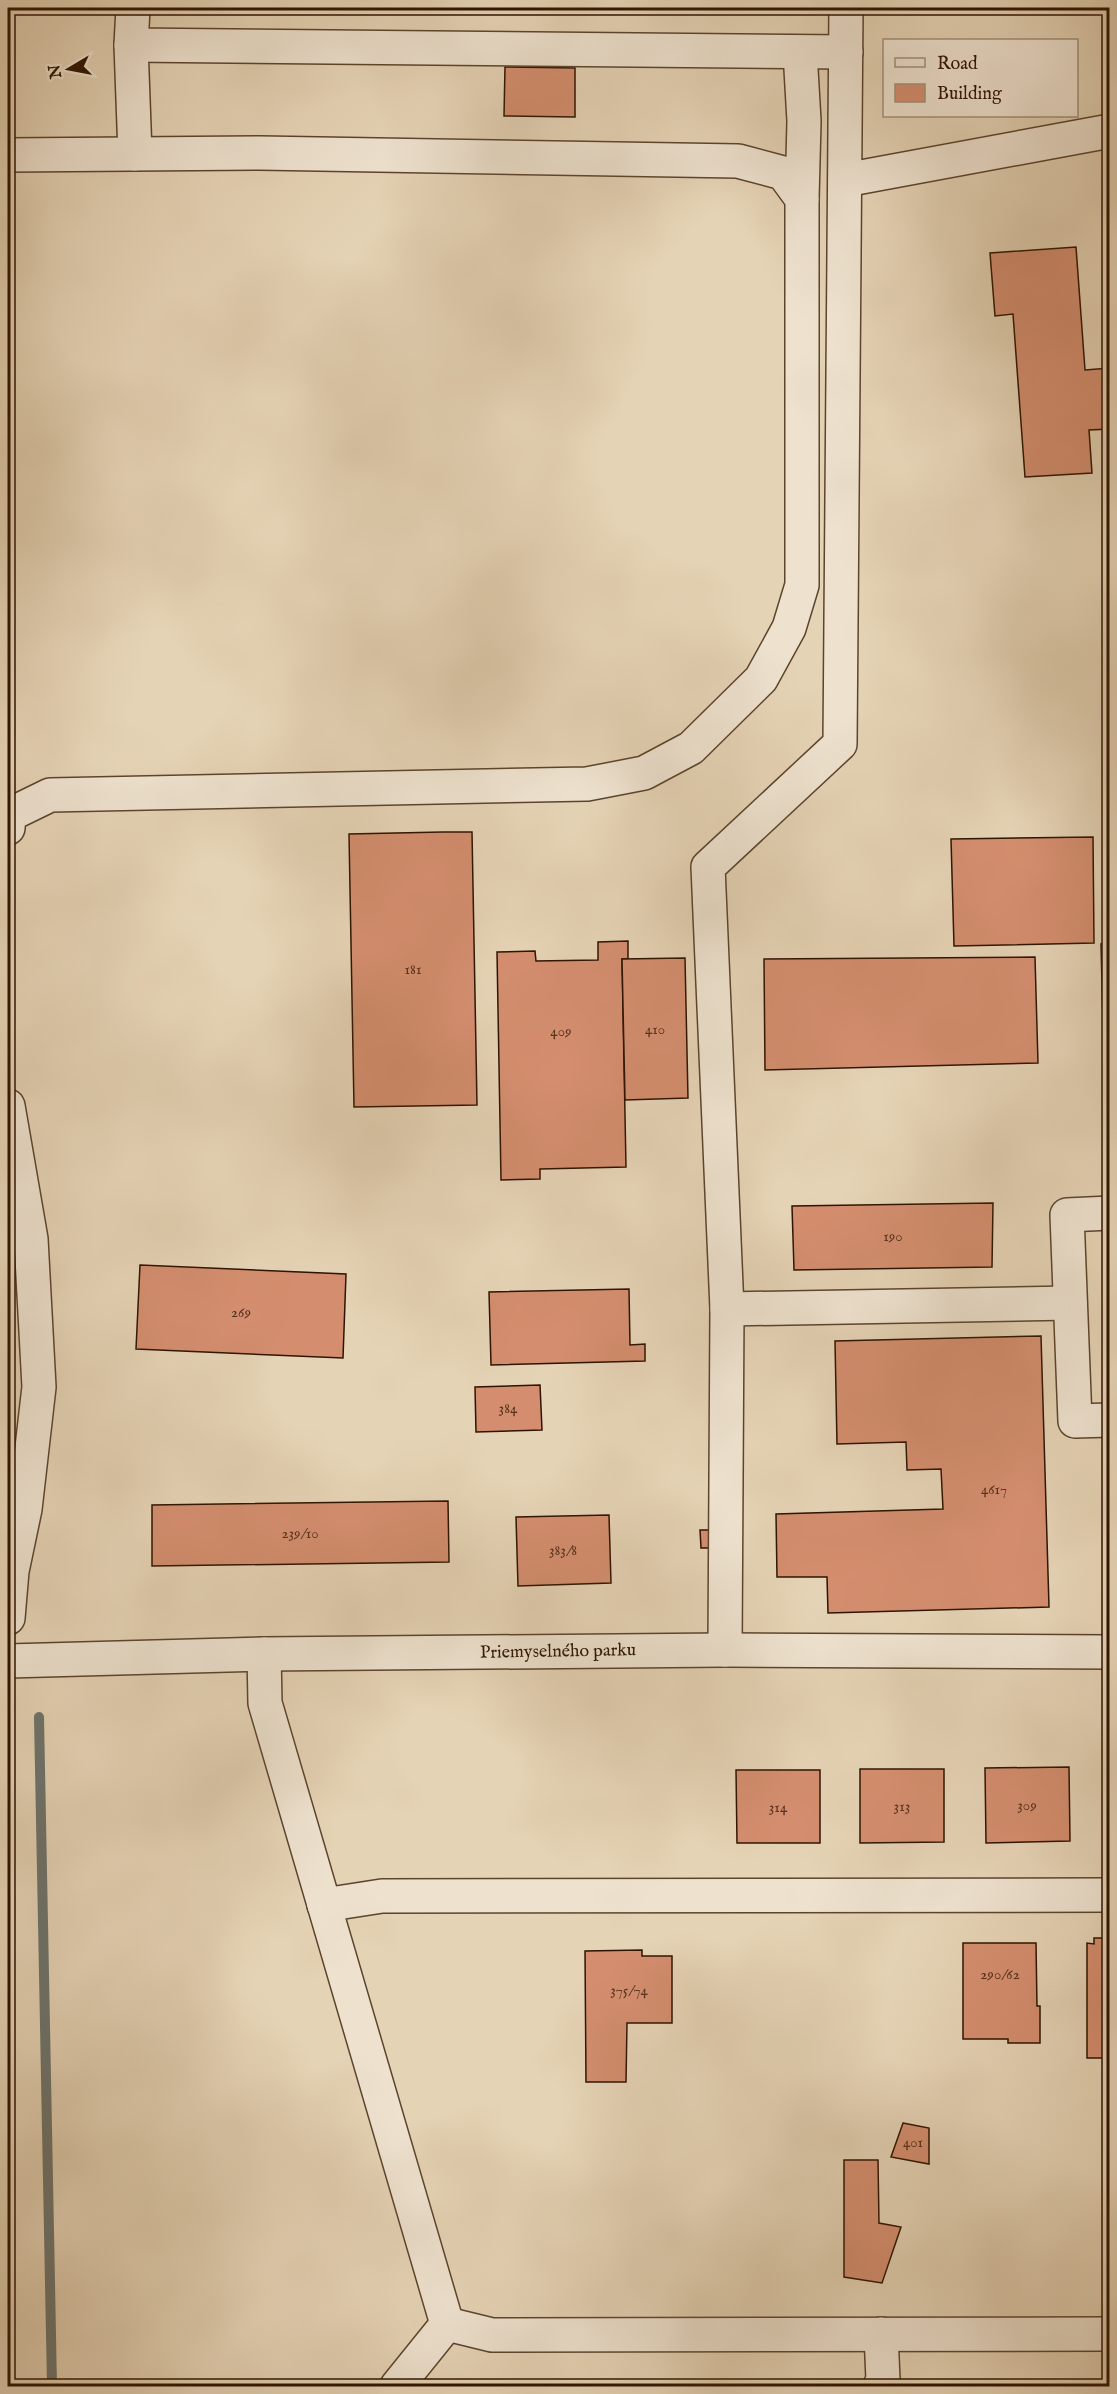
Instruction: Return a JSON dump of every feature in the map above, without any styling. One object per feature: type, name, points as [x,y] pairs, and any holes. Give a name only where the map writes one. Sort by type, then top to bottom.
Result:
[{"type":"street","points":[[133,8],[131,45],[135,154]]},
{"type":"street","points":[[725,1650],[727,1309],[708,867],[840,744],[846,8]]},
{"type":"street","points":[[131,45],[846,52]]},
{"type":"street","points":[[8,828],[9,815],[50,795],[587,784],[644,773],[691,748],[761,679],[789,628],[802,585],[804,121],[800,52]]},
{"type":"street","points":[[845,180],[1110,131]]},
{"type":"street","points":[[8,155],[260,153],[738,161],[783,174],[802,199]]},
{"type":"street","points":[[8,1106],[31,1239],[39,1387],[25,1509],[12,1571],[8,1618]]},
{"type":"street","points":[[1110,1214],[1067,1215],[1075,1420],[1110,1420]]},
{"type":"street","points":[[727,1309],[1070,1303]]},
{"type":"street","points":[[8,1623],[12,1661]]},
{"type":"street","name":"Priemyselného parku","points":[[12,1661],[264,1654],[725,1650],[1110,1652]]},
{"type":"street","points":[[264,1654],[265,1703],[447,2324]]},
{"type":"street","points":[[324,1905],[382,1896],[1110,1894]]},
{"type":"street","points":[[447,2324],[492,2335],[1110,2334]]},
{"type":"street","points":[[397,2386],[447,2324]]},
{"type":"street","points":[[880,2386],[884,2380],[881,2334]]},
{"type":"building","points":[[505,67],[575,68],[575,117],[504,116]]},
{"type":"building","points":[[1076,247],[1085,370],[1110,368],[1110,429],[1089,430],[1092,473],[1025,477],[1013,314],[995,316],[990,253]]},
{"type":"building","points":[[472,832],[477,1105],[354,1107],[349,834]]},
{"type":"building","points":[[1093,837],[1094,943],[954,946],[951,839]]},
{"type":"building","points":[[628,941],[628,959],[622,959],[626,1167],[540,1169],[540,1179],[501,1180],[497,952],[535,951],[536,961],[598,960],[598,942]]},
{"type":"building","points":[[1110,943],[1110,1183],[1107,1183],[1101,944]]},
{"type":"building","points":[[1035,957],[1038,1063],[765,1070],[764,959]]},
{"type":"building","points":[[685,958],[688,1098],[625,1100],[622,959]]},
{"type":"building","points":[[993,1203],[992,1267],[794,1270],[792,1206]]},
{"type":"building","points":[[140,1265],[346,1274],[343,1358],[136,1349]]},
{"type":"building","points":[[629,1289],[630,1345],[645,1344],[645,1361],[491,1365],[489,1292]]},
{"type":"building","points":[[8,1299],[10,1299],[12,1367],[8,1367]]},
{"type":"building","points":[[1041,1336],[1049,1607],[828,1613],[827,1577],[777,1577],[776,1514],[943,1509],[941,1469],[907,1470],[906,1442],[837,1444],[835,1341]]},
{"type":"building","points":[[540,1385],[542,1430],[476,1432],[475,1387]]},
{"type":"building","points":[[448,1501],[449,1562],[152,1566],[152,1505]]},
{"type":"building","points":[[609,1515],[611,1583],[518,1586],[516,1517]]},
{"type":"building","points":[[700,1530],[714,1530],[715,1548],[701,1548]]},
{"type":"building","points":[[1069,1767],[1070,1841],[986,1843],[985,1768]]},
{"type":"building","points":[[860,1769],[944,1769],[944,1842],[860,1843]]},
{"type":"building","points":[[736,1770],[820,1770],[820,1843],[737,1843]]},
{"type":"building","points":[[1094,1938],[1110,1938],[1110,2058],[1087,2058],[1087,1943],[1094,1944]]},
{"type":"building","points":[[963,1943],[1036,1943],[1040,2043],[1008,2043],[1008,2039],[963,2039]]},
{"type":"building","points":[[642,1950],[642,1956],[672,1956],[672,2023],[627,2023],[626,2082],[586,2082],[585,1951]]},
{"type":"building","points":[[903,2123],[929,2128],[929,2164],[891,2157]]},
{"type":"building","points":[[844,2160],[878,2160],[879,2223],[901,2227],[882,2283],[844,2277]]},
{"type":"waterway","points":[[39,1717],[52,2386]]}]
